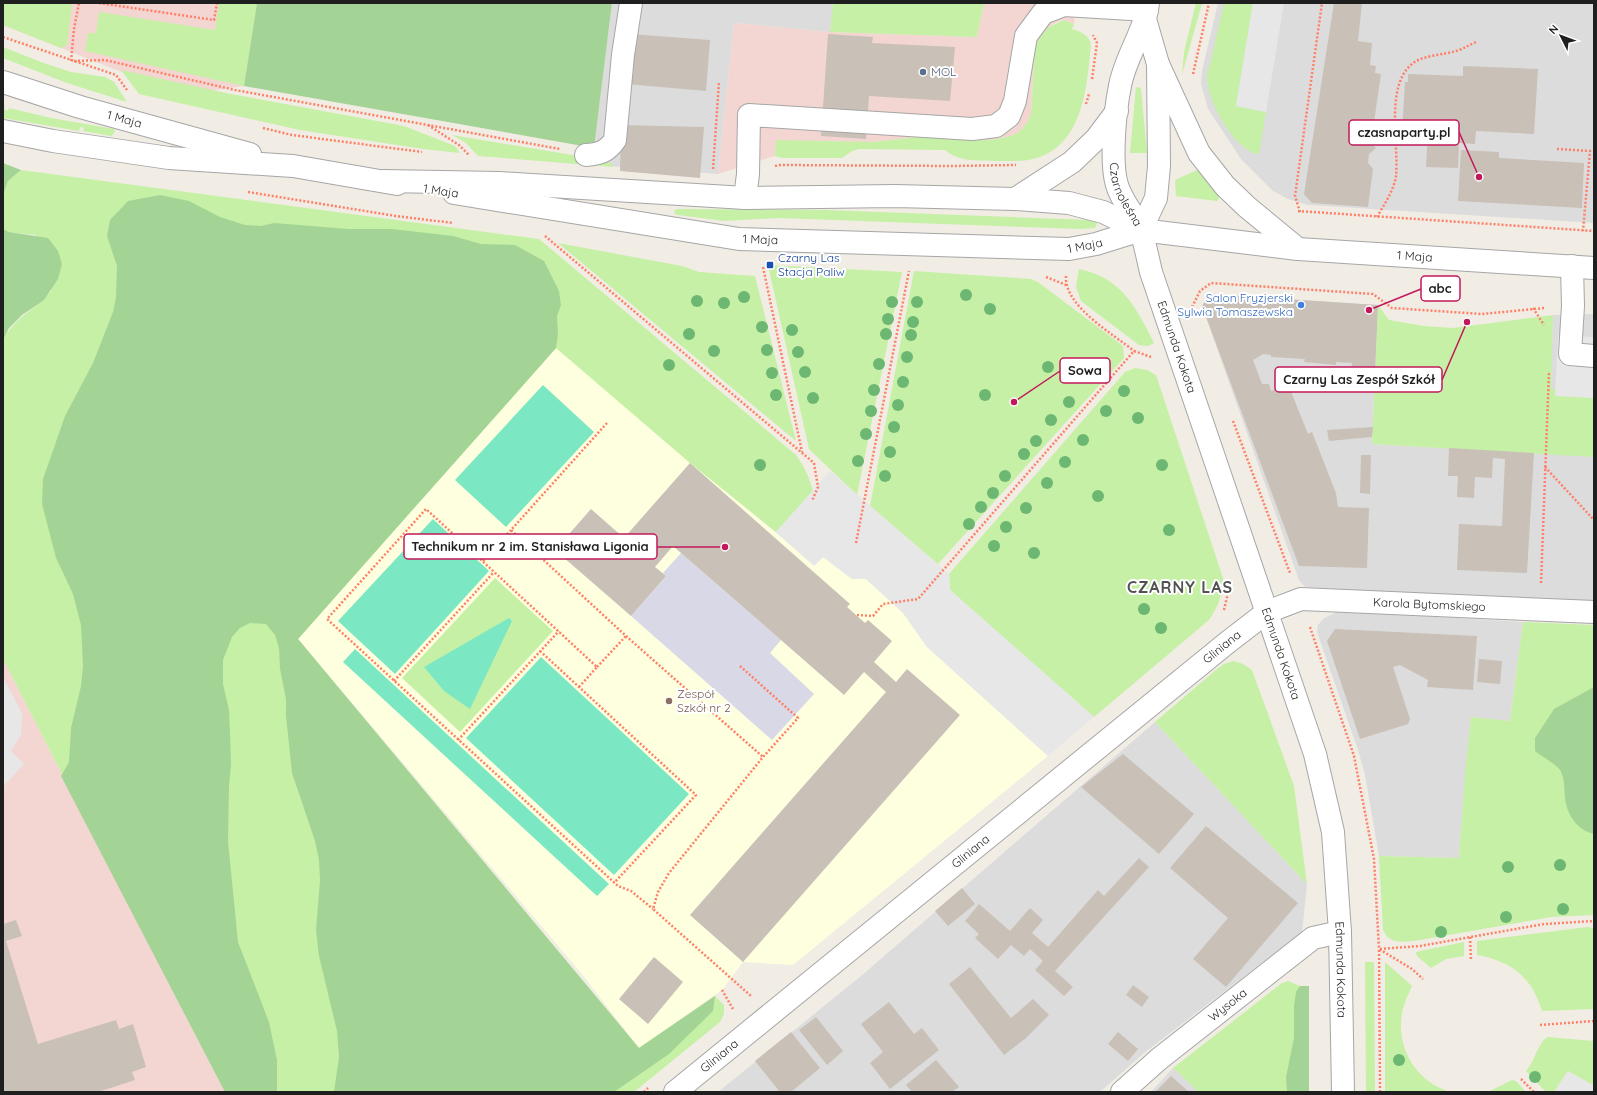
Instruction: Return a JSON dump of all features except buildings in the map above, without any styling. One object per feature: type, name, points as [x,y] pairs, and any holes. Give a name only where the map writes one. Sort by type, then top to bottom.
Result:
[{"type":"street","points":[[586,155],[600,154],[610,147],[614,140],[623,55],[631,3]]},
{"type":"street","points":[[745,198],[748,174],[749,114],[972,129],[996,126],[1009,116],[1015,101],[1026,36],[1034,23],[1044,13],[1056,6],[1075,5],[1147,11]]},
{"type":"street","name":"Czarnoleśna","points":[[1141,230],[1156,198],[1159,166],[1158,64],[1147,11]]},
{"type":"street","name":"Czarnoleśna","points":[[1141,230],[1121,197],[1114,173],[1117,111],[1120,85],[1132,47],[1147,11]]},
{"type":"street","points":[[1158,64],[1199,153],[1225,186],[1247,207],[1298,249]]},
{"type":"street","name":"1 Maja","points":[[3,82],[80,107],[293,166]]},
{"type":"street","points":[[1014,199],[1072,162],[1096,139],[1117,111]]},
{"type":"street","name":"1 Maja","points":[[3,131],[169,158],[293,166],[739,239],[1069,249],[1096,244],[1141,230]]},
{"type":"street","name":"1 Maja","points":[[383,181],[499,183],[745,198],[881,196],[1014,199],[1068,203],[1103,212],[1141,230],[1298,249],[1594,268]]},
{"type":"street","name":"Edmunda Kokota","points":[[1141,230],[1153,279],[1315,754],[1333,832],[1340,932],[1343,1092]]},
{"type":"street","points":[[1572,266],[1573,306],[1570,354],[1594,356]]},
{"type":"street","name":"Karola Bytomskiego","points":[[1267,612],[1301,599],[1594,612]]},
{"type":"street","name":"Gliniana","points":[[675,1092],[1228,642],[1267,612]]},
{"type":"street","name":"Wysoka","points":[[1122,1092],[1159,1060],[1313,938],[1340,932]]},
{"type":"path","points":[[72,61],[74,29],[79,3]]},
{"type":"path","points":[[99,3],[214,20],[216,3]]},
{"type":"path","points":[[1300,213],[1295,196],[1322,3]]},
{"type":"path","points":[[1075,5],[1074,24],[1091,31],[1096,43],[1091,81]]},
{"type":"path","points":[[3,37],[116,75],[127,92]]},
{"type":"path","points":[[1377,217],[1388,199],[1396,177],[1396,92],[1402,76],[1413,63],[1436,55],[1457,51],[1476,42]]},
{"type":"path","points":[[72,61],[105,60],[236,90],[426,124],[586,155]]},
{"type":"path","points":[[713,173],[719,82]]},
{"type":"path","points":[[1085,109],[1090,88]]},
{"type":"path","points":[[426,124],[459,144],[474,159],[466,158]]},
{"type":"path","points":[[262,128],[292,135],[426,153]]},
{"type":"path","points":[[1557,149],[1590,151],[1583,231]]},
{"type":"path","points":[[1293,209],[1300,213],[1594,231]]},
{"type":"path","points":[[541,233],[814,463],[818,487],[812,501]]},
{"type":"path","points":[[761,260],[802,452]]},
{"type":"path","points":[[856,543],[910,264]]},
{"type":"path","points":[[1044,276],[1066,285]]},
{"type":"path","points":[[1295,288],[1373,294],[1392,308],[1482,314],[1533,308],[1573,306]]},
{"type":"path","points":[[1533,308],[1546,328]]},
{"type":"path","points":[[857,615],[873,616],[883,604],[918,599],[1134,351],[1154,357]]},
{"type":"path","points":[[1540,610],[1549,366]]},
{"type":"path","points":[[483,561],[607,423]]},
{"type":"path","points":[[1546,467],[1594,520]]},
{"type":"path","points":[[598,667],[426,509],[328,619],[614,883],[631,891],[653,909],[743,989],[768,1016]]},
{"type":"path","points":[[511,530],[626,636],[763,757]]},
{"type":"path","points":[[394,681],[494,572]]},
{"type":"path","points":[[1228,642],[1216,624],[1221,617],[1226,604],[1229,582]]},
{"type":"path","points":[[458,740],[559,631]]},
{"type":"path","points":[[579,687],[626,636]]},
{"type":"path","points":[[540,651],[696,795],[614,883]]},
{"type":"path","points":[[653,909],[658,892],[669,874],[763,757],[798,718],[740,666]]},
{"type":"path","points":[[1380,1092],[1378,949],[1420,946],[1544,924],[1594,921]]},
{"type":"path","points":[[1470,937],[1470,961]]},
{"type":"path","points":[[1412,969],[1423,979]]},
{"type":"path","points":[[1540,1024],[1594,1021]]},
{"type":"path","points":[[1521,1079],[1534,1092]]},
{"type":"shaded area","points":[[3,3],[257,3],[244,86],[195,93],[119,71],[3,25]]},
{"type":"shaded area","points":[[612,3],[833,3],[830,32],[734,23],[718,174],[595,165],[594,148]]},
{"type":"shaded area","points":[[984,3],[1076,3],[1074,24],[1064,20],[1057,22],[1049,27],[1035,47],[1031,114],[1027,123],[1019,132],[1011,136],[991,140],[918,137],[872,142],[776,141],[775,156],[718,174],[734,23],[830,32],[977,37]]},
{"type":"shaded area","points":[[1218,3],[1594,3],[1594,223],[1308,205],[1288,199],[1273,191],[1241,159],[1208,109],[1201,84],[1202,71]]},
{"type":"shaded area","points":[[1253,3],[1284,3],[1266,112],[1236,106]]},
{"type":"shaded area","points":[[1210,294],[1378,305],[1372,444],[1548,454],[1553,315],[1594,314],[1594,604],[1305,587],[1299,580],[1202,306]]},
{"type":"shaded area","points":[[1558,335],[1594,337],[1594,398],[1555,396]]},
{"type":"shaded area","name":"Zespół Szkół nr 2","points":[[556,348],[814,565],[823,557],[852,579],[866,579],[903,613],[927,647],[1048,756],[793,965],[743,962],[722,990],[639,1048],[581,973],[298,639]]},
{"type":"shaded area","points":[[830,471],[949,574],[950,590],[1094,717],[1048,756],[927,647],[903,613],[866,579],[852,579],[823,557],[814,566],[776,532]]},
{"type":"shaded area","points":[[681,553],[781,640],[770,653],[814,694],[772,740],[631,616],[666,576],[663,573]]},
{"type":"shaded area","points":[[1340,611],[1523,622],[1510,721],[1471,717],[1459,858],[1379,856],[1365,775],[1358,750],[1317,632],[1318,625],[1324,618]]},
{"type":"shaded area","points":[[3,659],[225,1092],[3,1092]]},
{"type":"shaded area","points":[[3,677],[22,713],[21,735],[11,751],[24,764],[3,787]]},
{"type":"shaded area","points":[[1155,722],[1307,884],[1302,932],[1144,1053],[1100,1092],[718,1092],[861,976]]},
{"type":"shaded area","points":[[1173,1068],[1199,1092],[1151,1092]]},
{"type":"shaded area","points":[[1568,1071],[1594,1086],[1594,1092],[1554,1092]]},
{"type":"green space","points":[[3,3],[72,3],[67,45],[61,48],[3,25]]},
{"type":"green space","points":[[219,3],[257,3],[244,86],[85,51],[88,33],[96,33],[99,12],[215,30]]},
{"type":"green space","points":[[257,3],[612,3],[594,148],[244,86]]},
{"type":"green space","points":[[833,3],[984,3],[977,37],[830,32]]},
{"type":"green space","points":[[1196,3],[1202,3],[1182,75],[1184,52]]},
{"type":"green space","points":[[1224,3],[1253,3],[1236,106],[1266,112],[1259,154],[1250,151],[1232,135],[1217,111],[1208,88],[1207,78]]},
{"type":"green space","points":[[1064,20],[1074,24],[1072,29],[1081,32],[1086,36],[1091,44],[1085,94],[1074,126],[1065,140],[1053,150],[1037,158],[1016,161],[994,161],[956,157],[945,150],[859,149],[852,151],[842,158],[782,158],[775,156],[776,140],[872,142],[918,137],[991,140],[1011,136],[1019,132],[1027,123],[1031,114],[1035,47],[1040,37],[1049,27]]},
{"type":"green space","points":[[3,47],[71,72],[105,77],[114,82],[127,102],[67,83],[3,58]]},
{"type":"green space","points":[[121,70],[226,93],[404,126],[455,146],[460,153],[423,149],[300,130],[139,94]]},
{"type":"green space","points":[[1136,87],[1141,88],[1147,153],[1130,153]]},
{"type":"green space","points":[[3,105],[5,106],[4,109],[8,111],[9,108],[51,118],[114,129],[115,132],[111,136],[83,131],[84,128],[80,127],[79,131],[3,118]]},
{"type":"green space","points":[[452,135],[608,161],[614,167],[478,156],[466,143]]},
{"type":"green space","points":[[3,163],[21,170],[8,181],[3,195]]},
{"type":"green space","points":[[21,170],[539,239],[799,459],[810,481],[813,491],[776,532],[690,463],[556,348],[298,639],[639,1048],[715,996],[724,1005],[724,1014],[720,1022],[634,1092],[225,1092],[3,659],[3,340],[19,319],[45,298],[51,291],[36,235],[8,232],[3,229],[3,195],[8,181]]},
{"type":"green space","points":[[1197,170],[1218,193],[1219,198],[1217,201],[1176,196],[1175,180]]},
{"type":"green space","points":[[160,195],[189,201],[220,217],[245,225],[261,226],[274,223],[349,229],[392,229],[453,236],[481,244],[515,245],[544,261],[559,291],[561,305],[557,316],[558,334],[556,348],[298,639],[639,1048],[715,996],[713,1011],[669,1054],[614,1092],[334,1092],[339,1057],[337,1031],[319,956],[316,930],[320,880],[319,860],[315,841],[292,773],[286,716],[286,699],[280,669],[279,648],[275,635],[266,624],[250,623],[240,628],[232,637],[223,660],[223,684],[229,710],[231,764],[228,841],[238,942],[269,1022],[277,1060],[277,1092],[225,1092],[61,776],[69,762],[71,728],[81,686],[83,666],[81,625],[73,594],[56,558],[42,504],[43,479],[65,416],[93,363],[113,312],[116,297],[117,266],[107,236],[110,220],[128,201]]},
{"type":"green space","points":[[677,209],[827,210],[1091,220],[1097,223],[1095,228],[1080,229],[779,218],[724,221],[678,215],[675,214],[674,211]]},
{"type":"green space","points":[[3,229],[9,232],[48,238],[58,251],[62,264],[58,279],[44,300],[22,315],[9,328],[3,340]]},
{"type":"green space","points":[[558,243],[682,266],[699,272],[755,276],[796,441]]},
{"type":"green space","points":[[768,265],[902,272],[857,495],[809,449]]},
{"type":"green space","points":[[1079,269],[1094,273],[1117,287],[1134,306],[1154,343],[1148,346],[1139,345],[1081,301],[1076,287]]},
{"type":"green space","points":[[914,271],[1031,279],[1038,282],[1123,346],[1124,358],[938,564],[870,506]]},
{"type":"green space","points":[[1378,305],[1389,320],[1424,326],[1453,328],[1553,315],[1551,389],[1594,392],[1594,457],[1372,444]]},
{"type":"green space","points":[[1135,368],[1147,370],[1156,375],[1223,578],[1223,584],[1219,600],[1209,620],[1094,717],[950,590],[949,574],[1125,372]]},
{"type":"green space","points":[[543,385],[594,432],[506,527],[455,480]]},
{"type":"green space","points":[[433,519],[489,571],[395,674],[338,621]]},
{"type":"green space","points":[[495,578],[553,631],[460,732],[402,678]]},
{"type":"green space","points":[[509,618],[512,621],[470,709],[444,691],[424,667]]},
{"type":"green space","points":[[1523,622],[1594,625],[1594,915],[1551,917],[1414,941],[1400,942],[1392,940],[1383,930],[1379,856],[1459,858],[1471,717],[1510,721]]},
{"type":"green space","points":[[355,649],[609,884],[597,896],[343,662]]},
{"type":"green space","points":[[541,657],[689,794],[614,875],[466,738]]},
{"type":"green space","points":[[1233,661],[1243,664],[1252,670],[1294,786],[1307,884],[1155,722],[1217,669],[1224,664]]},
{"type":"green space","points":[[1594,687],[1594,834],[1583,829],[1574,821],[1566,804],[1562,773],[1555,765],[1535,751],[1535,738],[1554,709]]},
{"type":"green space","points":[[1587,927],[1594,928],[1594,1009],[1542,1011],[1538,999],[1532,989],[1518,972],[1510,966],[1477,955],[1477,941]]},
{"type":"green space","points":[[1464,942],[1464,956],[1446,959],[1431,968],[1417,956],[1416,952]]},
{"type":"green space","points":[[1365,962],[1374,962],[1375,1092],[1366,1092]]},
{"type":"green space","points":[[1385,962],[1412,986],[1406,999],[1401,1018],[1402,1035],[1408,1057],[1421,1075],[1440,1088],[1451,1092],[1385,1092]]},
{"type":"green space","points":[[1288,981],[1300,986],[1309,986],[1309,1092],[1199,1092],[1173,1068],[1282,983]]},
{"type":"green space","points":[[1300,986],[1309,986],[1309,1092],[1287,1092],[1286,1077],[1294,1038],[1294,1006],[1296,992]]},
{"type":"green space","points":[[1547,1037],[1594,1041],[1594,1086],[1568,1071],[1554,1092],[1546,1092],[1526,1071],[1532,1063],[1541,1044]]},
{"type":"green space","points":[[1512,1080],[1516,1081],[1526,1092],[1488,1092]]},
{"type":"place","name":"MOL","points":[[923,72]]},
{"type":"place","name":"czasnaparty.pl","points":[[1479,177]]},
{"type":"place","name":"Czarny Las Stacja Paliw","points":[[770,265]]},
{"type":"place","name":"Salon Fryzjerski Sylwia Tomaszewska","points":[[1301,305]]},
{"type":"place","name":"abc","points":[[1369,310]]},
{"type":"place","name":"Czarny Las Zespół Szkół","points":[[1467,322]]},
{"type":"place","name":"Sowa","points":[[1014,402]]},
{"type":"place","name":"Technikum nr 2 im. Stanisława Ligonia","points":[[725,547]]},
{"type":"place","name":"Zespół Szkół nr 2","points":[[669,701]]},
{"type":"district","name":"CZARNY LAS","points":[[1180,587]]}]
